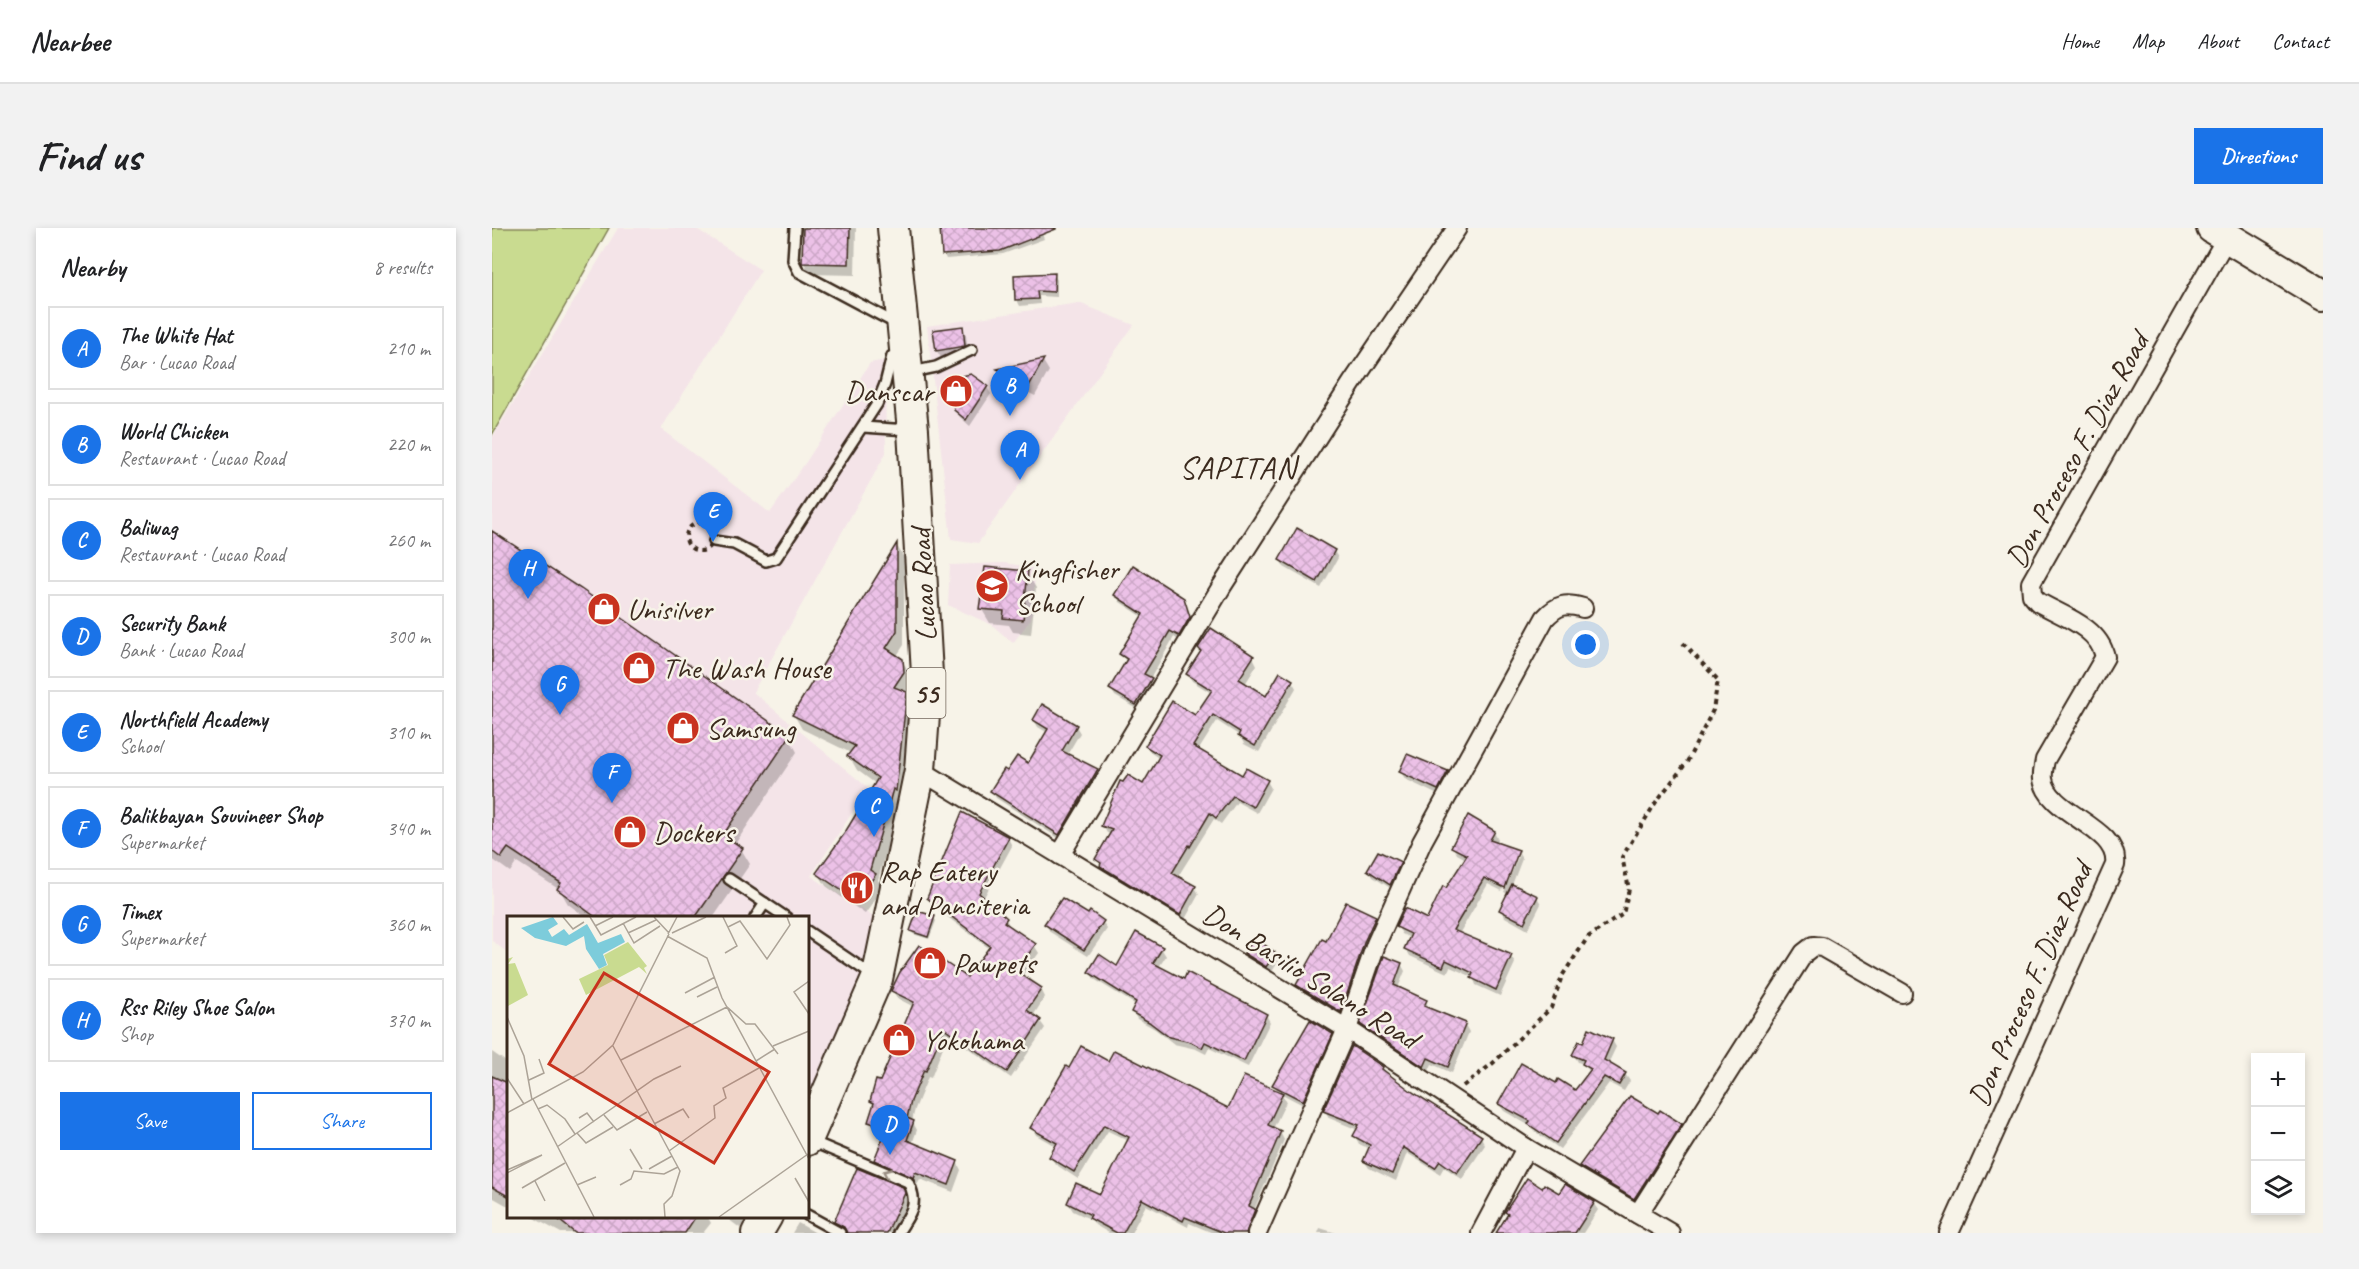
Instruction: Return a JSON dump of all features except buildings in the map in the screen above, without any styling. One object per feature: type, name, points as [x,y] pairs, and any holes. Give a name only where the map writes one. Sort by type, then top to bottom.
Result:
[{"type":"highway","name":"Lucao Road","points":[[808,1138],[877,978],[920,770],[927,674],[913,430],[899,365],[903,327],[893,228]]},
{"type":"highway","points":[[2220,233],[2323,295]]},
{"type":"highway","points":[[757,1233],[766,1218]]},
{"type":"street","points":[[1060,855],[1228,576],[1352,383],[1457,228]]},
{"type":"street","name":"Don Proceso F. Diaz Road","points":[[1949,1233],[2115,865],[2116,856],[2112,848],[2102,837],[2056,801],[2046,789],[2043,777],[2045,760],[2105,657],[2101,642],[2091,632],[2038,602],[2032,595],[2031,583],[2220,233]]},
{"type":"street","points":[[1257,1233],[1347,1029],[1376,944],[1422,842],[1545,618],[1560,605],[1569,604],[1583,608]]},
{"type":"street","name":"Don Basilio Solano Road","points":[[920,770],[1347,1029],[1526,1148],[1670,1233]]},
{"type":"street","points":[[1638,1214],[1804,953],[1814,946],[1822,947],[1902,993]]},
{"type":"street","points":[[1481,1233],[1526,1148]]},
{"type":"lane","points":[[795,228],[793,260],[799,272],[903,327]]},
{"type":"lane","points":[[714,541],[734,544],[766,561],[776,558],[850,441],[863,427],[885,384],[899,365],[936,367],[972,350]]},
{"type":"lane","points":[[863,427],[913,430]]},
{"type":"lane","points":[[729,879],[785,916]]},
{"type":"lane","points":[[756,916],[765,903]]},
{"type":"lane","points":[[808,932],[877,978]]},
{"type":"lane","points":[[808,1140],[908,1182],[914,1192],[914,1206],[898,1233]]},
{"type":"lane","points":[[808,1216],[840,1233]]},
{"type":"path","points":[[1448,1098],[1492,1064],[1551,1008],[1562,976],[1588,936],[1623,914],[1629,889],[1623,856],[1656,802],[1687,762],[1713,710],[1718,680],[1681,641]]},
{"type":"shaded area","points":[[618,228],[695,228],[761,270],[661,429],[770,513],[870,363],[885,360],[886,453],[753,692],[868,788],[811,876],[872,916],[863,984],[808,1095],[808,916],[507,916],[507,952],[492,941],[492,438]]},
{"type":"shaded area","points":[[1079,303],[1134,325],[978,543],[951,539],[927,326]]},
{"type":"shaded area","name":"Kingfisher School","points":[[1004,563],[1036,568],[1031,619],[1013,643],[992,625],[948,605],[950,565]]},
{"type":"green space","points":[[492,228],[609,228],[492,435]]},
{"type":"place","name":"Danscar","points":[[956,391]]},
{"type":"place","name":"World Chicken","points":[[1010,416]]},
{"type":"place","name":"The White Hat","points":[[1020,480]]},
{"type":"place","name":"Northfield Academy","points":[[713,542]]},
{"type":"place","name":"Kingfisher School","points":[[992,586]]},
{"type":"place","name":"Rss Riley Shoe Salon","points":[[528,599]]},
{"type":"place","name":"Unisilver","points":[[604,609]]},
{"type":"place","name":"The Wash House","points":[[639,668]]},
{"type":"place","name":"Timex","points":[[560,715]]},
{"type":"place","name":"Samsung","points":[[683,728]]},
{"type":"place","name":"Balikbayan Souvineer Shop","points":[[612,803]]},
{"type":"place","name":"Dockers","points":[[630,832]]},
{"type":"place","name":"Baliwag","points":[[874,837]]},
{"type":"place","name":"Rap Eatery and Panciteria","points":[[857,888]]},
{"type":"place","name":"Pawpets","points":[[930,963]]},
{"type":"place","name":"Yokohama","points":[[899,1040]]},
{"type":"place","name":"Security Bank","points":[[890,1155]]},
{"type":"district","name":"SAPITAN","points":[[1238,467]]}]
